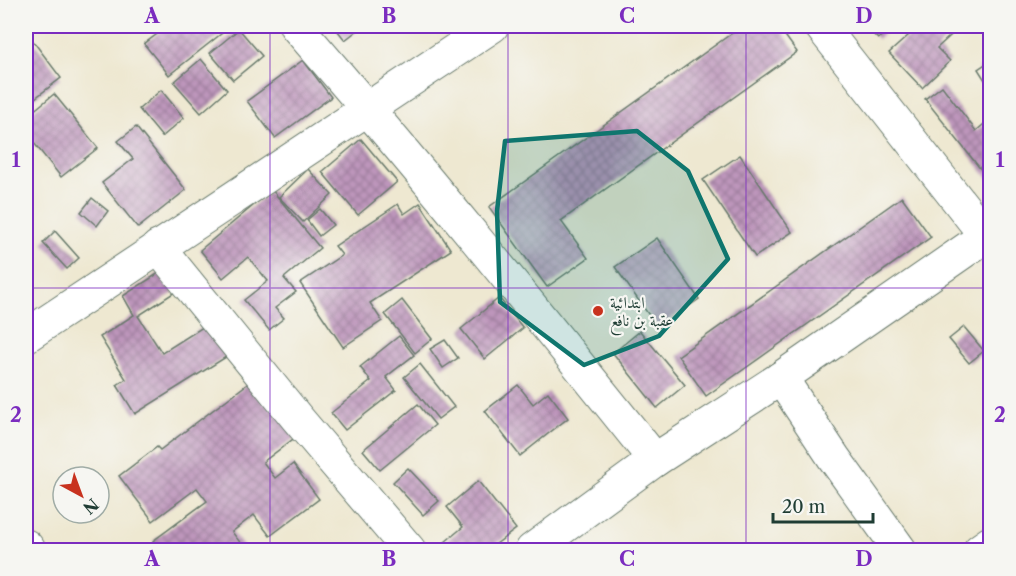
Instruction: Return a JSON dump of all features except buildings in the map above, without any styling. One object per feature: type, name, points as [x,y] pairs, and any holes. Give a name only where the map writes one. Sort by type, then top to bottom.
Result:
[{"type":"street","points":[[296,26],[368,108],[655,460]]},
{"type":"street","points":[[26,336],[492,26]]},
{"type":"street","points":[[532,550],[655,460],[781,378],[988,234],[821,26]]},
{"type":"street","points":[[158,247],[297,418],[409,550]]},
{"type":"street","points":[[781,378],[834,458],[900,550]]},
{"type":"street","points":[[980,550],[990,543]]},
{"type":"street","points":[[26,546],[29,550]]},
{"type":"highlighted area","points":[[637,131],[688,171],[728,259],[659,336],[584,365],[500,302],[497,211],[505,141]]},
{"type":"place","name":"ابتدائية عقبة بن نافع","points":[[598,311]]}]
